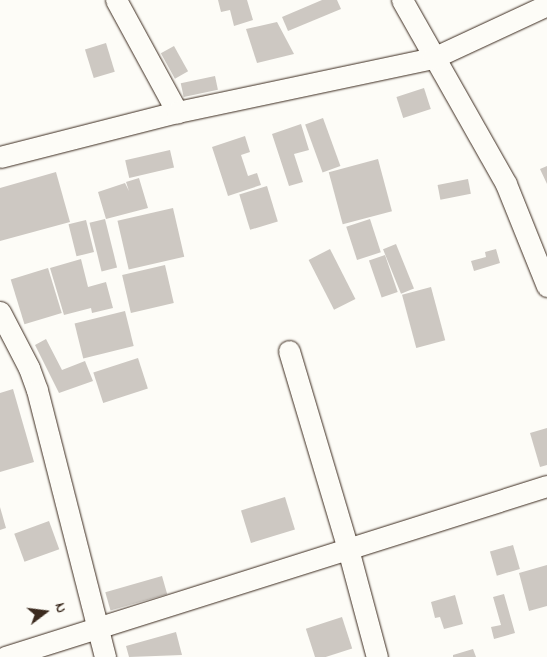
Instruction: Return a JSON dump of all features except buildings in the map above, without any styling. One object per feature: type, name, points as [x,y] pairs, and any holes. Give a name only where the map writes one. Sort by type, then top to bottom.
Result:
[{"type":"street","points":[[116,0],[177,112]]},
{"type":"street","points":[[402,0],[433,58],[506,184],[547,286]]},
{"type":"street","points":[[0,157],[177,112],[433,58],[547,5]]},
{"type":"street","points":[[0,312],[29,368],[37,390],[96,628],[105,657]]},
{"type":"street","points":[[288,351],[348,549],[377,657]]},
{"type":"street","points":[[4,657],[547,486]]}]
